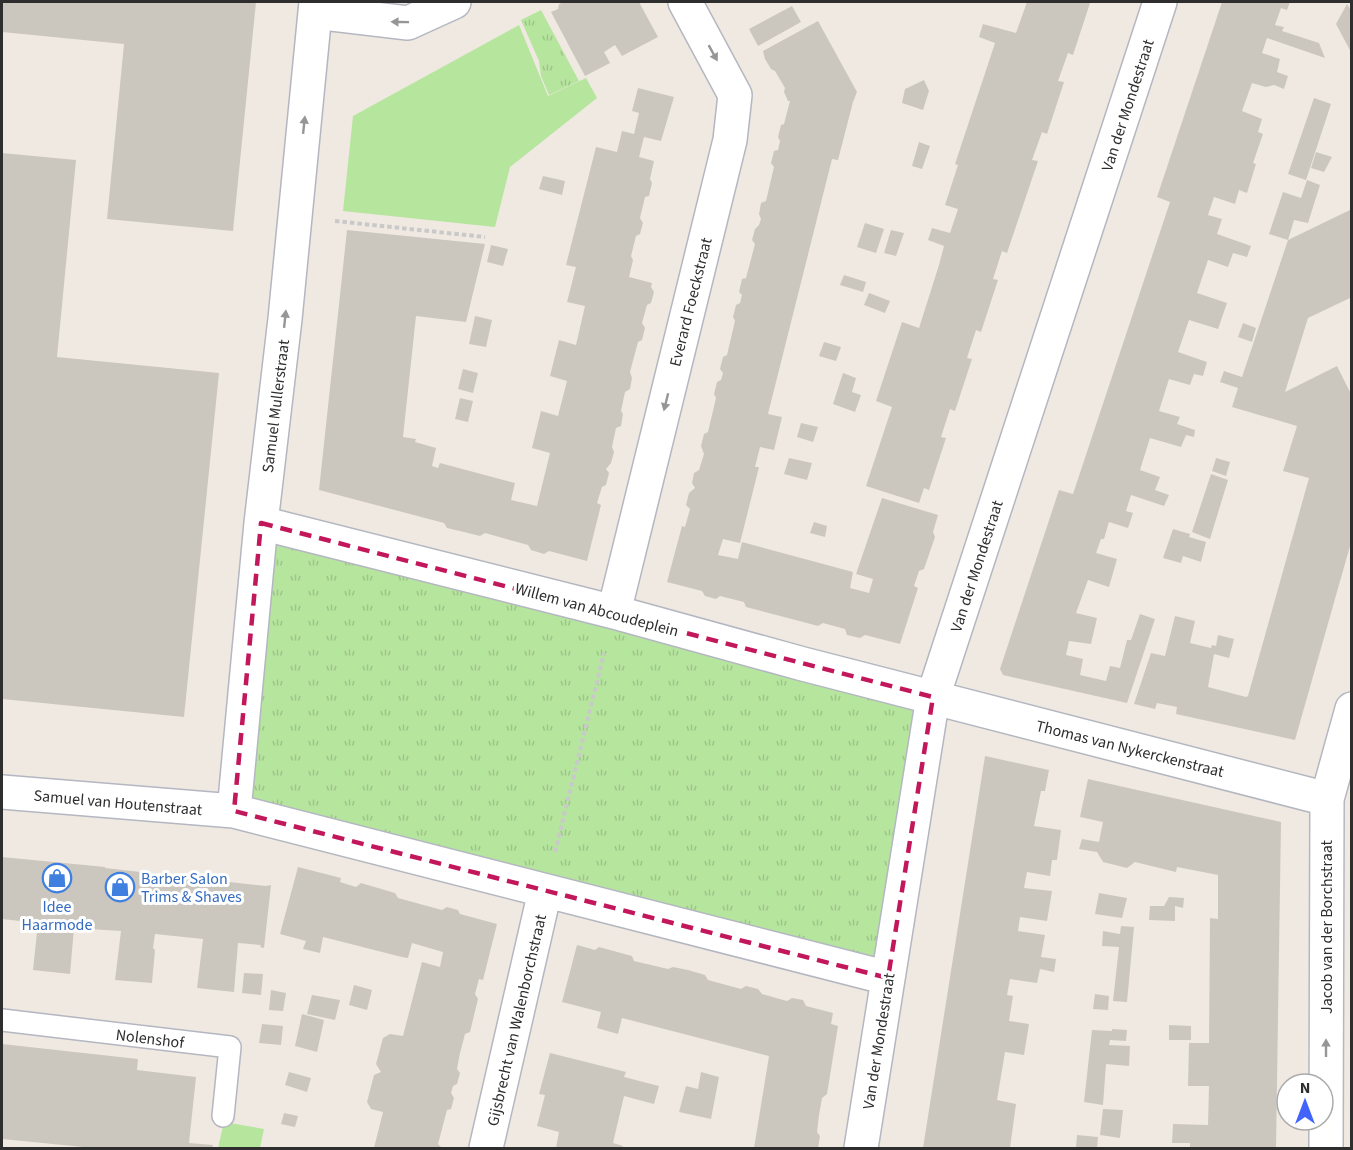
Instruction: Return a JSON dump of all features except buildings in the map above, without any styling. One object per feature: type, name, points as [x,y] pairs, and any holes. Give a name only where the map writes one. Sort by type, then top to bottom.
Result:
[{"type":"street","points":[[316,7],[408,23],[454,2]]},
{"type":"street","name":"Everard Foeckstraat","points":[[614,612],[732,128],[735,94],[685,2]]},
{"type":"street","name":"Van der Mondestraat","points":[[861,1149],[933,697],[1160,2]]},
{"type":"street","name":"Samuel Mullerstraat","points":[[234,811],[261,523],[316,7]]},
{"type":"street","name":"Willem van Abcoudeplein","points":[[261,523],[614,612],[933,697]]},
{"type":"street","name":"Thomas van Nykerckenstraat","points":[[933,697],[1327,799]]},
{"type":"street","name":"Jacob van der Borchstraat","points":[[1334,1146],[1327,799],[1352,709]]},
{"type":"street","name":"Samuel van Houtenstraat","points":[[2,792],[234,811]]},
{"type":"street","points":[[234,811],[888,978]]},
{"type":"street","name":"Gijsbrecht van Walenborchstraat","points":[[486,1149],[546,891]]},
{"type":"lane","name":"Nolenshof","points":[[2,1020],[230,1047],[223,1116]]},
{"type":"path","points":[[295,217],[485,237]]},
{"type":"path","points":[[546,891],[614,612]]},
{"type":"highlighted area","points":[[261,523],[933,697],[888,978],[234,811]]},
{"type":"green space","points":[[541,10],[579,81],[549,95],[541,76],[539,61],[521,20]]},
{"type":"green space","points":[[519,25],[548,96],[586,78],[597,98],[510,167],[495,227],[343,211],[353,116]]},
{"type":"green space","points":[[261,523],[933,697],[888,978],[234,811]]},
{"type":"green space","points":[[224,1122],[264,1129],[260,1148],[218,1148]]},
{"type":"place","name":"Idee Haarmode","points":[[57,878]]},
{"type":"place","name":"Barber Salon Trims & Shaves","points":[[120,887]]}]
